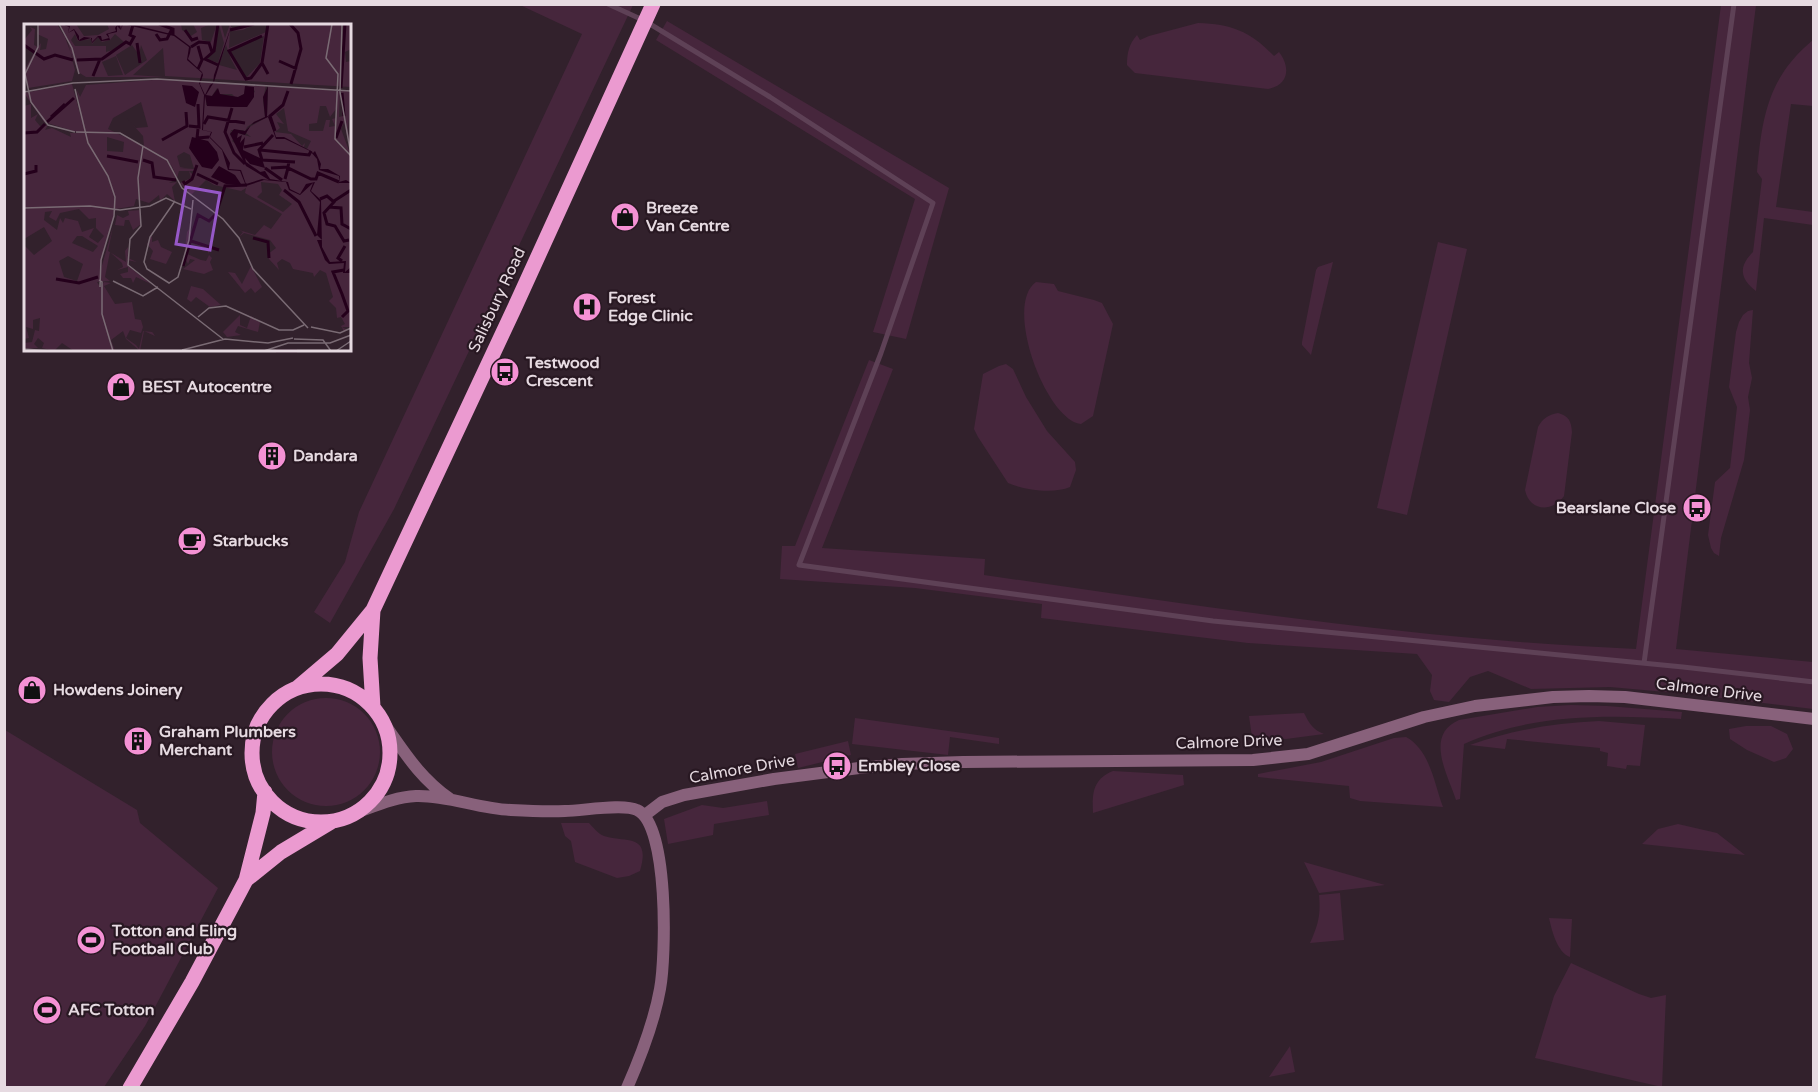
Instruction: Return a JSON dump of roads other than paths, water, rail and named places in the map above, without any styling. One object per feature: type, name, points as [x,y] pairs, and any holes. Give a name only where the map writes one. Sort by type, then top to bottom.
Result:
[{"type":"main road","name":"Salisbury Road","points":[[297,688],[337,654],[373,610],[653,4]]},
{"type":"main road","name":"Salisbury Road","points":[[373,610],[370,658],[373,707]]},
{"type":"main road","points":[[313,684],[330,684],[346,688],[373,707],[383,722],[390,751],[385,780],[377,793],[355,813],[333,820],[302,819],[275,804],[265,792],[257,776],[253,760],[253,742],[259,723],[270,706],[286,693],[297,688],[313,684]]},
{"type":"main road","points":[[130,1088],[192,982],[246,880],[263,813],[265,792]]},
{"type":"main road","points":[[246,880],[281,852],[333,820]]},
{"type":"street","name":"Calmore Drive","points":[[645,815],[662,802],[684,795],[774,779],[870,767],[963,762],[1282,758],[1308,754],[1424,717],[1475,706],[1553,697],[1625,697],[1814,719]]},
{"type":"street","points":[[383,722],[416,769],[435,788],[454,802]]},
{"type":"street","points":[[355,813],[388,801],[417,796],[497,810],[565,811],[622,807],[638,810],[645,815],[654,832],[659,865],[663,904],[664,960],[655,1013],[627,1088]]},
{"type":"waterway","points":[[608,4],[645,21],[770,97],[933,203],[881,353],[799,565],[1213,621],[1814,682]]},
{"type":"waterway","points":[[1644,663],[1734,4]]},
{"type":"place","name":"Breeze Van Centre","points":[[625,217]]},
{"type":"place","name":"Forest Edge Clinic","points":[[587,307]]},
{"type":"place","name":"Testwood Crescent","points":[[505,372]]},
{"type":"place","name":"BEST Autocentre","points":[[121,387]]},
{"type":"place","name":"Dandara","points":[[272,456]]},
{"type":"place","name":"Bearslane Close","points":[[1697,508]]},
{"type":"place","name":"Starbucks","points":[[192,541]]},
{"type":"place","name":"Howdens Joinery","points":[[32,690]]},
{"type":"place","name":"Graham Plumbers Merchant","points":[[138,741]]},
{"type":"place","name":"Embley Close","points":[[837,766]]},
{"type":"place","name":"Totton and Eling Football Club","points":[[91,940]]},
{"type":"place","name":"AFC Totton","points":[[47,1010]]}]
